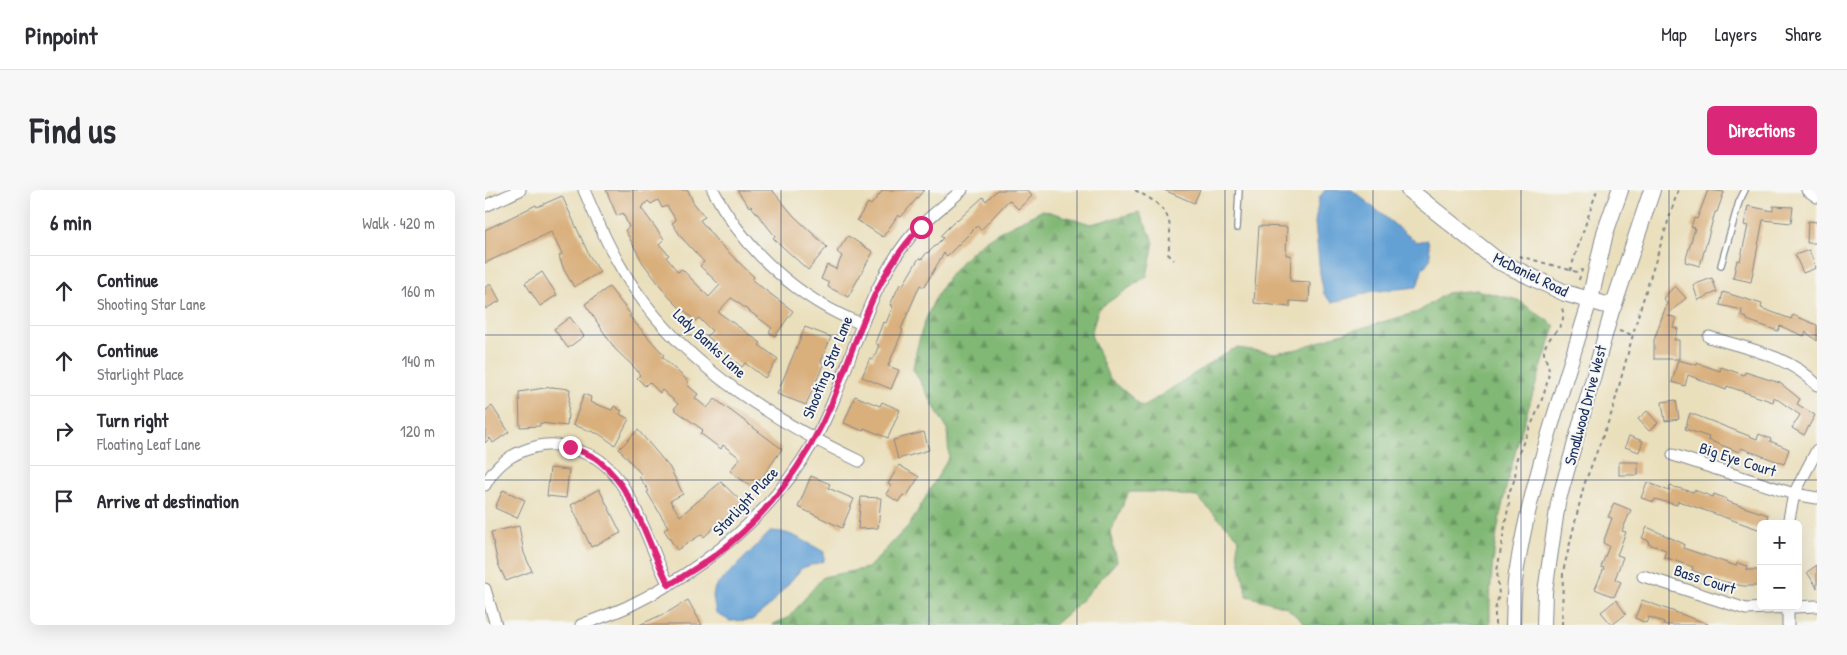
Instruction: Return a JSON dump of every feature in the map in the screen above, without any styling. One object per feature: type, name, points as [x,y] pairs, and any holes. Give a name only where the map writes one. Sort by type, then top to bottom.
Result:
[{"type":"main road","name":"McDaniel Road","points":[[1409,190],[1498,261],[1557,289],[1613,307]]},
{"type":"main road","name":"Smallwood Drive West","points":[[1590,300],[1605,233],[1620,190]]},
{"type":"main road","name":"Smallwood Drive West","points":[[1613,307],[1652,190]]},
{"type":"street","points":[[485,206],[521,190]]},
{"type":"street","name":"Lady Banks Lane","points":[[584,190],[604,238],[637,293],[678,340],[735,390],[814,440],[859,461]]},
{"type":"street","points":[[713,190],[749,243],[785,279],[835,314],[861,324]]},
{"type":"street","name":"Shooting Star Lane","points":[[814,440],[861,324],[890,266],[905,244],[962,190]]},
{"type":"street","points":[[1807,190],[1817,197]]},
{"type":"street","name":"Smallwood Drive West","points":[[1513,625],[1516,570],[1527,518],[1590,300]]},
{"type":"street","name":"Smallwood Drive West","points":[[1544,625],[1545,592],[1558,503],[1613,307]]},
{"type":"street","points":[[1709,337],[1778,358],[1803,372],[1817,385]]},
{"type":"street","name":"Starlight Place","points":[[587,624],[626,608],[669,585],[717,554],[749,526],[794,473],[814,440]]},
{"type":"street","points":[[485,484],[491,474],[504,460],[522,450],[545,444],[570,447],[597,458],[621,482],[639,516],[653,554],[669,585]]},
{"type":"street","points":[[1789,520],[1794,494],[1817,450]]},
{"type":"street","name":"Big Eye Court","points":[[1673,455],[1794,494],[1817,498]]},
{"type":"street","name":"Bass Court","points":[[1643,576],[1740,608],[1757,608]]},
{"type":"street","points":[[485,589],[496,625]]},
{"type":"street","name":"Bass Court","points":[[1802,607],[1817,606]]},
{"type":"street","points":[[1788,610],[1788,625]]},
{"type":"lane","points":[[1237,228],[1239,190]]},
{"type":"lane","points":[[1721,266],[1739,202],[1745,190]]},
{"type":"path","points":[[1135,190],[1158,202],[1169,215],[1172,231],[1168,254],[1175,260]]},
{"type":"path","points":[[1570,270],[1597,190]]},
{"type":"path","points":[[1562,625],[1563,572],[1584,484],[1612,412],[1638,316],[1678,190]]},
{"type":"path","points":[[1514,253],[1577,272]]},
{"type":"path","points":[[1495,625],[1495,610],[1499,595],[1497,571],[1509,502],[1507,496],[1514,479],[1517,460],[1535,417],[1549,371],[1544,353],[1548,342],[1563,322],[1564,313],[1560,303]]},
{"type":"green space","points":[[1043,210],[1091,224],[1139,212],[1154,242],[1147,276],[1098,309],[1091,335],[1109,378],[1143,407],[1229,351],[1237,348],[1275,353],[1298,349],[1340,334],[1418,312],[1447,293],[1476,290],[1518,300],[1555,326],[1520,435],[1501,511],[1491,587],[1490,625],[1306,625],[1286,607],[1247,596],[1237,549],[1239,539],[1197,497],[1155,492],[1129,492],[1110,533],[1117,561],[1076,606],[1054,625],[772,625],[789,617],[823,577],[868,568],[910,524],[949,457],[947,429],[913,369],[922,330],[929,311],[948,278],[975,249],[997,233]]},
{"type":"water","points":[[1325,190],[1352,190],[1416,242],[1428,240],[1431,258],[1422,270],[1417,287],[1369,292],[1332,303],[1324,294],[1315,222],[1319,198]]},
{"type":"water","points":[[771,531],[792,535],[811,544],[824,552],[824,561],[802,568],[770,605],[752,620],[730,621],[716,613],[713,596],[715,587]]},
{"type":"building","points":[[606,190],[688,190],[693,202],[705,217],[700,220],[717,241],[754,277],[752,280],[793,311],[775,336],[769,332],[772,328],[731,298],[718,312],[761,343],[759,345],[778,359],[765,378],[745,363],[742,367],[713,344],[715,343],[707,336],[712,331],[699,318],[695,321],[668,296],[643,263],[625,230],[629,227],[623,213],[617,216]],"holes":[[[658,200],[662,208],[667,206],[676,220],[672,223],[682,238],[704,262],[700,266],[720,285],[709,297],[682,269],[678,272],[666,257],[669,255],[659,244],[664,239],[641,208],[648,201],[651,204]]]},
{"type":"building","points":[[737,190],[772,190],[794,216],[827,247],[808,270],[773,238],[775,236],[751,206],[749,207]]},
{"type":"building","points":[[883,190],[924,190],[901,217],[898,215],[883,237],[857,220],[868,203],[871,205]]},
{"type":"building","points":[[997,190],[1027,190],[1032,196],[1018,209],[1009,200],[981,230],[977,226],[947,256],[944,253],[924,287],[920,285],[901,329],[903,330],[888,366],[899,370],[891,389],[862,377],[870,358],[873,360],[879,345],[875,343],[883,322],[886,323],[893,306],[890,305],[900,284],[903,285],[919,258],[922,259],[943,238],[940,236],[956,220],[983,197],[986,201]]},
{"type":"building","points":[[1164,190],[1200,190],[1194,203]]},
{"type":"building","points":[[1708,190],[1724,192],[1717,212],[1715,212],[1700,266],[1685,262],[1695,228],[1691,227],[1694,218],[1697,219]]},
{"type":"building","points":[[562,196],[589,255],[600,272],[574,287],[564,270],[559,256],[562,254],[551,232],[485,263],[485,230],[536,205],[537,207]]},
{"type":"building","points":[[1748,206],[1773,211],[1773,206],[1793,207],[1791,223],[1763,220],[1751,282],[1733,278],[1737,260],[1740,261],[1748,226],[1744,225]]},
{"type":"building","points":[[1808,221],[1817,222],[1817,243],[1807,243]]},
{"type":"building","points":[[1259,226],[1287,227],[1286,255],[1291,255],[1290,281],[1310,282],[1309,302],[1290,301],[1290,307],[1254,303]]},
{"type":"building","points":[[848,236],[873,252],[848,297],[828,287],[829,283],[821,279],[827,265],[836,269],[842,256],[837,252]]},
{"type":"building","points":[[1809,250],[1816,268],[1803,273],[1795,255]]},
{"type":"building","points":[[542,272],[557,295],[540,306],[525,283]]},
{"type":"building","points":[[1712,278],[1717,292],[1698,300],[1693,285]]},
{"type":"building","points":[[491,284],[500,301],[485,309],[485,287]]},
{"type":"building","points":[[1675,286],[1686,298],[1667,315],[1676,318],[1673,327],[1678,329],[1674,340],[1679,340],[1679,359],[1654,359],[1654,340],[1667,303],[1663,298]]},
{"type":"building","points":[[609,287],[631,315],[629,316],[664,355],[662,357],[689,382],[686,384],[698,394],[695,398],[707,408],[715,399],[782,449],[754,489],[730,471],[740,458],[723,445],[721,449],[700,433],[703,430],[674,409],[678,404],[662,390],[660,393],[649,382],[645,386],[637,378],[640,375],[635,368],[615,349],[585,304]]},
{"type":"building","points":[[1723,292],[1762,304],[1761,308],[1791,319],[1793,315],[1817,325],[1817,341],[1806,332],[1804,336],[1780,326],[1778,331],[1747,320],[1747,318],[1741,316],[1742,310],[1720,305]]},
{"type":"building","points":[[570,317],[584,336],[568,348],[554,329]]},
{"type":"building","points":[[805,327],[831,337],[821,362],[824,363],[806,405],[777,394]]},
{"type":"building","points":[[1678,360],[1697,365],[1697,363],[1720,371],[1721,367],[1744,375],[1745,372],[1780,383],[1800,399],[1797,404],[1815,415],[1804,435],[1792,428],[1800,415],[1774,397],[1773,402],[1727,386],[1726,390],[1688,375],[1685,386],[1672,382]]},
{"type":"building","points":[[551,387],[570,389],[567,426],[540,423],[540,426],[520,427],[519,392]]},
{"type":"building","points":[[584,394],[591,397],[590,402],[612,410],[614,406],[622,411],[620,414],[629,419],[615,445],[599,434],[573,425]]},
{"type":"building","points":[[855,396],[880,406],[882,402],[900,410],[888,438],[864,428],[863,431],[844,423]]},
{"type":"building","points":[[1676,400],[1679,419],[1665,421],[1662,402]]},
{"type":"building","points":[[492,406],[509,432],[493,443],[490,438],[485,443],[485,411]]},
{"type":"building","points":[[1647,411],[1658,423],[1649,431],[1638,419]]},
{"type":"building","points":[[1690,413],[1757,439],[1759,434],[1771,439],[1770,441],[1789,449],[1784,464],[1741,448],[1739,452],[1708,440],[1709,437],[1685,429]]},
{"type":"building","points":[[638,430],[670,468],[683,494],[670,501],[680,516],[721,482],[742,502],[704,537],[702,534],[677,550],[664,530],[668,527],[647,492],[649,491],[639,477],[642,475],[619,449]]},
{"type":"building","points":[[924,432],[929,450],[898,459],[893,440]]},
{"type":"building","points":[[1629,436],[1643,441],[1639,452],[1625,447]]},
{"type":"building","points":[[1619,462],[1638,462],[1638,475],[1619,475]]},
{"type":"building","points":[[899,465],[919,477],[906,497],[903,495],[898,502],[886,494],[891,486],[888,484]]},
{"type":"building","points":[[550,468],[569,470],[566,498],[547,496]]},
{"type":"building","points":[[811,476],[830,484],[828,488],[854,499],[842,528],[798,507]]},
{"type":"building","points":[[1647,482],[1669,491],[1670,486],[1693,492],[1694,490],[1713,497],[1714,494],[1727,499],[1726,501],[1768,515],[1766,520],[1757,520],[1757,529],[1678,501],[1677,505],[1655,499],[1654,502],[1641,498]]},
{"type":"building","points":[[599,489],[621,533],[591,547],[571,505]]},
{"type":"building","points":[[503,490],[525,500],[517,518],[495,508]]},
{"type":"building","points":[[861,497],[881,498],[878,528],[858,529]]},
{"type":"building","points":[[1614,503],[1631,510],[1622,531],[1626,532],[1617,555],[1623,557],[1615,579],[1621,582],[1614,597],[1595,589],[1604,568],[1601,567],[1609,546],[1603,543],[1612,518],[1608,517]]},
{"type":"building","points":[[519,526],[524,553],[532,571],[506,581],[498,564],[491,532]]},
{"type":"building","points":[[1647,527],[1684,544],[1683,548],[1736,566],[1737,563],[1748,566],[1747,570],[1757,570],[1757,586],[1743,586],[1721,581],[1692,570],[1693,567],[1664,557],[1666,550],[1648,544],[1649,541],[1642,538]]},
{"type":"building","points":[[1817,565],[1817,588],[1807,572]]},
{"type":"building","points":[[688,600],[702,625],[639,625],[668,612]]},
{"type":"building","points":[[1616,600],[1626,614],[1612,625],[1601,612]]},
{"type":"building","points":[[1642,600],[1708,625],[1663,625],[1664,622],[1649,617],[1646,623],[1635,618]]},
{"type":"route","points":[[570,447],[597,458],[621,482],[639,516],[653,554],[669,585],[717,554],[749,526],[768,506],[794,473],[814,440],[830,405],[861,324],[890,266],[905,244],[921,227]]}]
